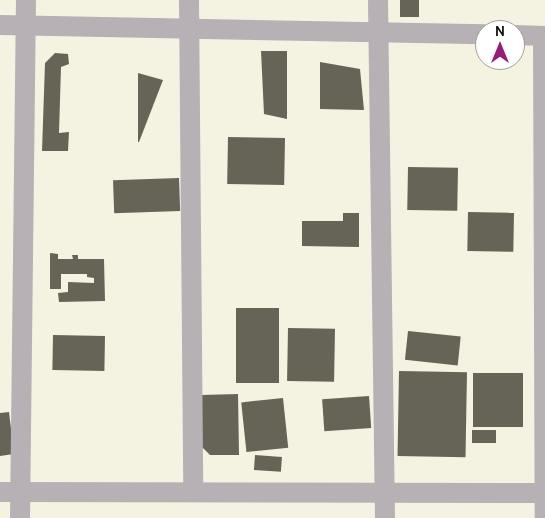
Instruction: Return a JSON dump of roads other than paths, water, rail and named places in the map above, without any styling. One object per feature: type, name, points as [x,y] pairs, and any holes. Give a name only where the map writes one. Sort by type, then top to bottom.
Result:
[{"type":"street","points":[[20,518],[10,492],[26,0]]},
{"type":"street","points":[[189,0],[193,492]]},
{"type":"street","points":[[378,0],[385,518]]},
{"type":"street","points":[[0,25],[475,34]]},
{"type":"street","points":[[525,35],[544,36],[545,518]]},
{"type":"street","points":[[10,492],[385,491],[545,493]]}]
